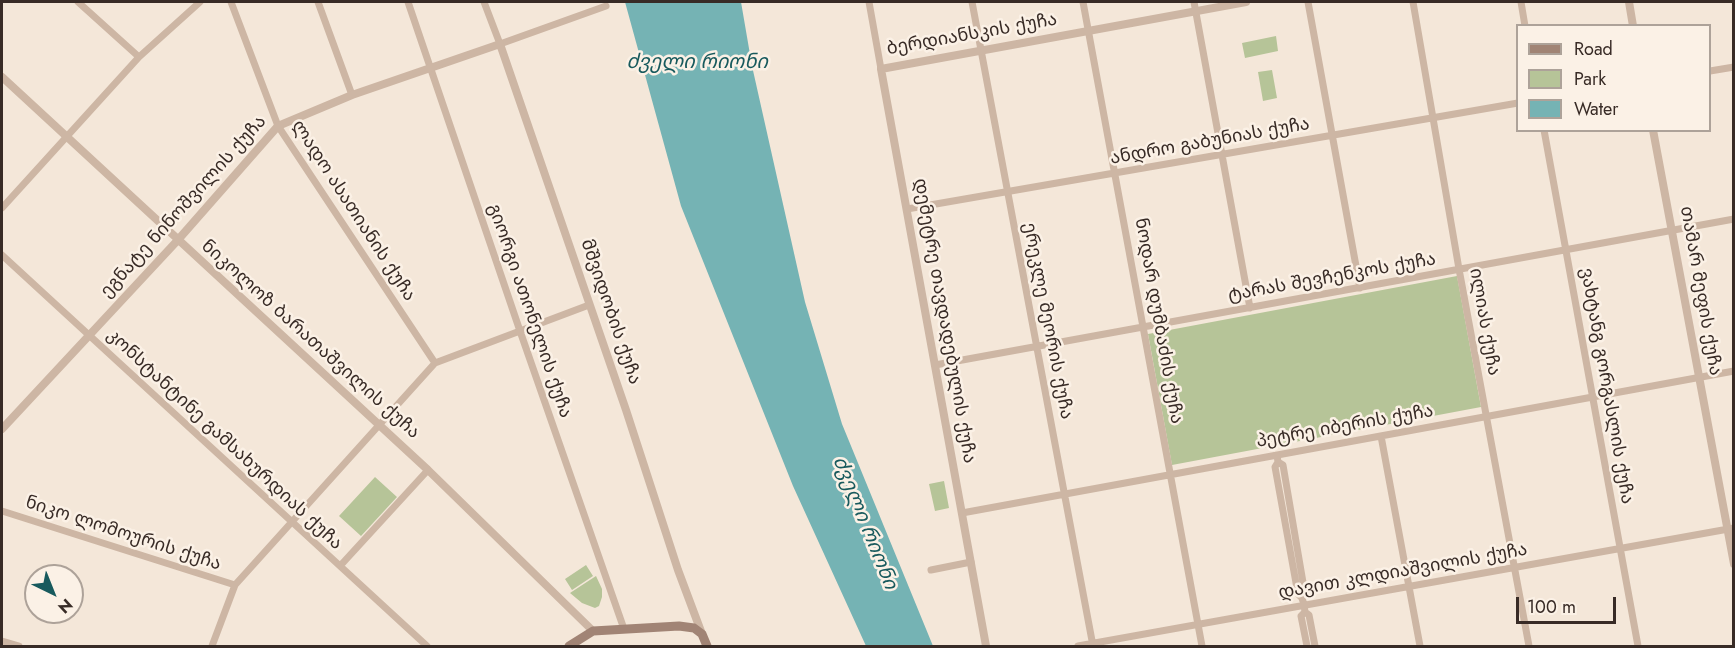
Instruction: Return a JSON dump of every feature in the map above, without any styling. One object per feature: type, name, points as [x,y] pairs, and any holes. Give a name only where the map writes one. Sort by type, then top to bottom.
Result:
[{"type":"main road","points":[[569,646],[593,631],[679,626],[694,628],[702,633],[707,646]]},
{"type":"street","points":[[78,2],[139,57]]},
{"type":"street","points":[[2,208],[139,57],[200,2]]},
{"type":"street","name":"ლადო ასათიანის ქუჩა","points":[[231,2],[278,126],[435,363]]},
{"type":"street","points":[[318,2],[352,95]]},
{"type":"street","name":"გიორგი ათონელის ქუჩა","points":[[408,2],[624,629]]},
{"type":"street","name":"მშვიდობის ქუჩა","points":[[484,2],[626,410],[678,570],[702,633]]},
{"type":"street","name":"დემეტრე თავდადებულის ქუჩა","points":[[869,2],[986,646]]},
{"type":"street","name":"ერეკლე მეორის ქუჩა","points":[[972,2],[1092,645]]},
{"type":"street","name":"ნოდარ დუმბაძის ქუჩა","points":[[1083,2],[1202,646]]},
{"type":"street","name":"ბერდიანსკის ქუჩა","points":[[881,69],[1089,31],[1195,6],[1246,2]]},
{"type":"street","points":[[1308,2],[1360,288]]},
{"type":"street","name":"ილიას ქუჩა","points":[[1413,2],[1459,269],[1529,646]]},
{"type":"street","points":[[1521,2],[1525,24]]},
{"type":"street","points":[[1629,2],[1633,24]]},
{"type":"street","points":[[500,44],[606,6]]},
{"type":"street","points":[[1195,6],[1250,308]]},
{"type":"street","name":"ეგნატე ნინოშვილის ქუჩა","points":[[2,428],[177,241],[278,126],[352,95],[500,44]]},
{"type":"street","points":[[1711,71],[1734,67]]},
{"type":"street","name":"ნიკოლოზ ბარათაშვილის ქუჩა","points":[[2,77],[177,241],[428,470],[593,631]]},
{"type":"street","name":"ანდრო გაბუნიას ქუჩა","points":[[907,209],[1516,103]]},
{"type":"street","name":"ვახტანგ გორგასლის ქუჩა","points":[[1544,132],[1638,646]]},
{"type":"street","name":"თამარ მეფის ქუჩა","points":[[1653,132],[1730,528],[1734,564]]},
{"type":"street","name":"ტარას შევჩენკოს ქუჩა","points":[[935,365],[1734,219]]},
{"type":"street","name":"კონსტანტინე გამსახურდიას ქუჩა","points":[[2,255],[427,646]]},
{"type":"street","points":[[212,646],[235,585],[380,427],[435,363],[590,305]]},
{"type":"street","name":"პეტრე იბერის ქუჩა","points":[[962,513],[1171,474],[1278,459],[1381,436],[1734,371]]},
{"type":"street","points":[[1381,436],[1420,646]]},
{"type":"street","points":[[1278,459],[1283,465],[1305,594],[1302,616],[1307,646]]},
{"type":"street","points":[[340,566],[428,470]]},
{"type":"street","name":"ნიკო ლომოურის ქუჩა","points":[[2,511],[235,585]]},
{"type":"street","name":"დავით კლდიაშვილის ქუჩა","points":[[1078,646],[1730,528]]},
{"type":"street","points":[[931,570],[971,562]]},
{"type":"street","points":[[1304,605],[1309,615],[1315,646]]},
{"type":"street","points":[[679,626],[698,618]]},
{"type":"street","points":[[2,641],[19,646]]},
{"type":"green space","points":[[1276,36],[1278,51],[1245,58],[1242,43]]},
{"type":"green space","points":[[1272,70],[1277,98],[1263,101],[1258,72]]},
{"type":"green space","points":[[1457,276],[1481,407],[1172,465],[1148,334]]},
{"type":"green space","points":[[375,477],[397,497],[361,536],[339,516]]},
{"type":"green space","points":[[944,481],[949,508],[935,511],[929,484]]},
{"type":"green space","points":[[586,565],[593,576],[572,590],[565,579]]},
{"type":"green space","points":[[596,576],[602,589],[602,597],[599,606],[595,608],[582,603],[570,593]]},
{"type":"water","name":"ძველი რიონი","points":[[625,2],[741,2],[752,66],[805,302],[842,424],[933,646],[866,646],[793,486],[681,206]]}]
